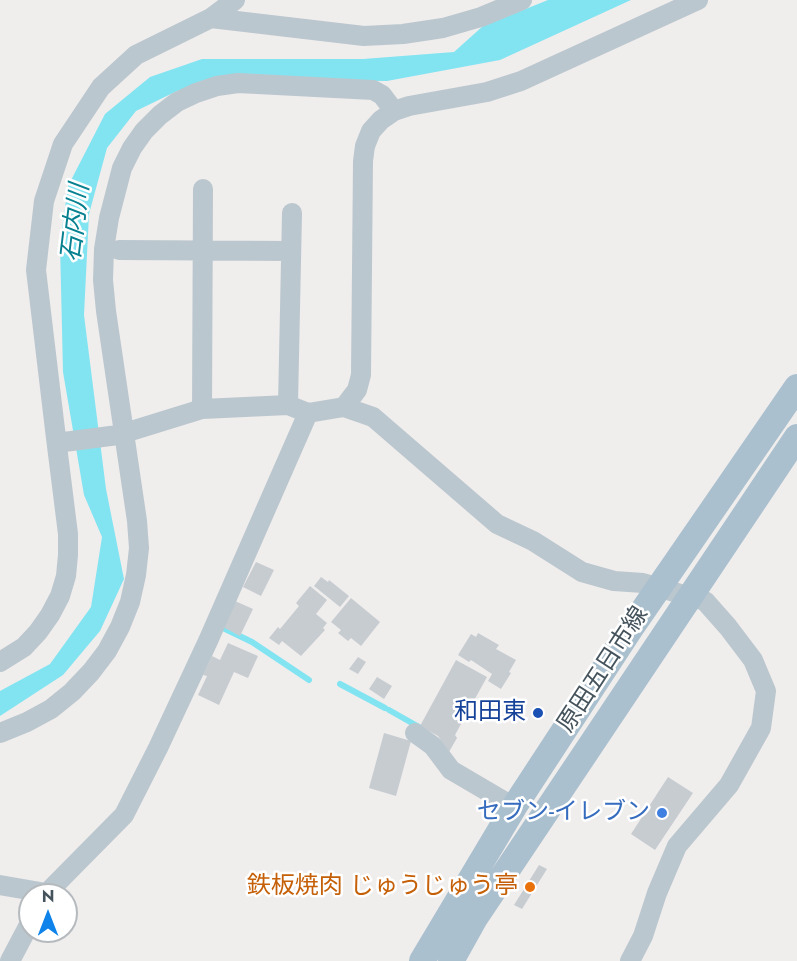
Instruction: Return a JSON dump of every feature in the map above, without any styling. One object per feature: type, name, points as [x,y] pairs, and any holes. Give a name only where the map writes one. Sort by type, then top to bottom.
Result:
[{"type":"main road","name":"原田五日市線","points":[[422,961],[514,807],[659,588],[797,387]]},
{"type":"main road","name":"原田五日市線","points":[[451,961],[475,918],[797,437]]},
{"type":"street","points":[[0,662],[24,647],[38,632],[60,596],[66,576],[68,534],[60,440],[36,270],[44,201],[63,144],[101,87],[136,55],[211,18],[235,0]]},
{"type":"street","points":[[211,18],[364,36],[403,34],[443,28],[481,17],[522,0]]},
{"type":"street","points":[[344,407],[357,390],[361,375],[363,161],[365,146],[371,131],[394,111],[487,92],[521,81],[698,0]]},
{"type":"street","points":[[0,733],[51,709],[72,692],[97,665],[120,627],[130,602],[139,548],[136,506],[122,434],[103,280],[104,249],[111,208],[122,168],[132,148],[144,131],[177,102],[217,86],[238,83],[373,90],[382,95],[394,111]]},
{"type":"street","points":[[202,410],[203,189]]},
{"type":"street","points":[[288,405],[292,213]]},
{"type":"street","points":[[119,250],[291,251]]},
{"type":"street","points":[[60,440],[122,434],[202,410],[288,405],[308,413],[344,407],[373,417],[497,524],[533,541],[582,572],[614,580],[643,583],[705,601],[753,660],[766,691],[760,728],[729,785],[678,846],[657,893],[643,936],[630,961]]},
{"type":"street","points":[[56,883],[124,815],[208,641],[308,413]]},
{"type":"street","points":[[415,733],[434,746],[452,770],[514,807]]},
{"type":"street","points":[[0,885],[18,889]]},
{"type":"street","points":[[10,961],[19,943]]},
{"type":"water","name":"石内川","points":[[548,0],[631,0],[500,60],[387,81],[240,80],[177,91],[136,111],[107,148],[89,214],[84,315],[106,489],[124,579],[100,631],[63,675],[0,716],[0,691],[50,664],[91,607],[102,537],[84,495],[63,372],[60,244],[68,186],[105,114],[150,77],[202,59],[363,59],[454,52],[483,26]]},
{"type":"building","points":[[256,562],[274,570],[261,596],[243,587]]},
{"type":"building","points":[[321,577],[328,582],[329,580],[349,596],[340,607],[314,586]]},
{"type":"building","points":[[310,586],[327,600],[316,614],[327,623],[323,628],[325,630],[301,656],[282,641],[279,645],[269,638],[278,627],[280,629],[299,606],[296,603]]},
{"type":"building","points":[[351,598],[380,622],[361,646],[351,638],[348,641],[338,633],[341,630],[331,622]]},
{"type":"building","points":[[235,601],[253,609],[240,636],[223,627]]},
{"type":"building","points":[[478,633],[499,645],[496,649],[516,660],[501,689],[488,681],[492,674],[471,660],[469,662],[458,655],[471,634],[476,637]]},
{"type":"building","points":[[228,643],[258,656],[248,678],[234,672],[219,705],[198,695],[207,676],[203,675],[212,656],[220,660]]},
{"type":"building","points":[[358,657],[366,662],[358,674],[349,669]]},
{"type":"building","points":[[456,660],[487,677],[455,735],[457,738],[449,752],[438,736],[420,726]]},
{"type":"building","points":[[377,677],[392,686],[384,699],[369,689]]},
{"type":"building","points":[[384,733],[411,741],[396,796],[369,788]]},
{"type":"building","name":"セブン-イレブン","points":[[668,777],[693,793],[655,850],[631,834]]},
{"type":"building","name":"鉄板焼肉 じゅうじゅう亭","points":[[539,865],[547,869],[522,909],[514,905]]},
{"type":"waterway","points":[[223,628],[252,642],[309,680]]},
{"type":"waterway","points":[[340,684],[385,708]]},
{"type":"waterway","points":[[389,710],[419,727]]},
{"type":"place","name":"和田東","points":[[538,713]]},
{"type":"place","name":"セブン-イレブン","points":[[662,813]]},
{"type":"place","name":"鉄板焼肉 じゅうじゅう亭","points":[[530,887]]}]
